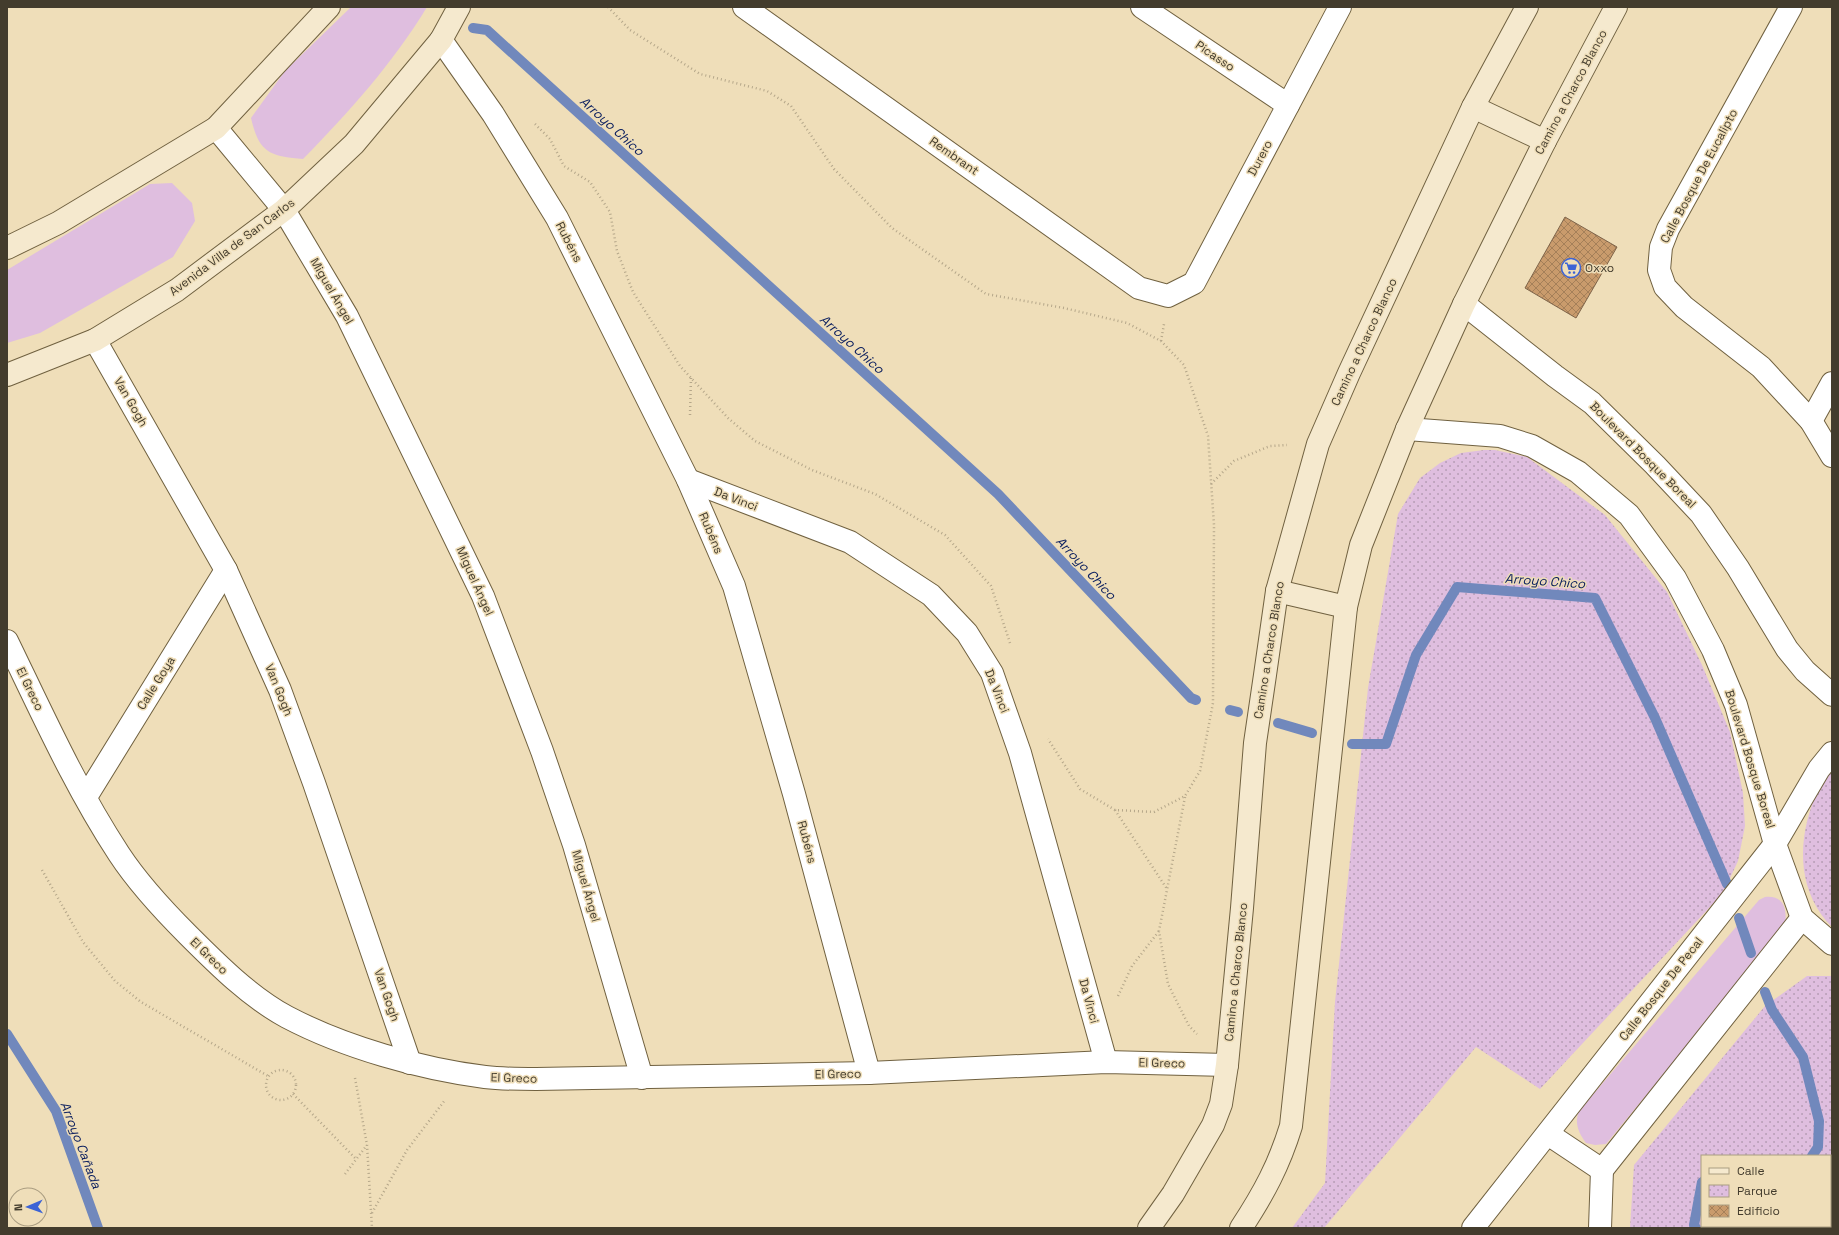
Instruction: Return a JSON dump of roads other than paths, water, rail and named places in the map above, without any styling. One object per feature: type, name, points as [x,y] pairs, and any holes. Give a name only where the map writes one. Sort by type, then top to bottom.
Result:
[{"type":"street","points":[[7,248],[58,223],[216,128],[329,7]]},
{"type":"street","name":"Avenida Villa de San Carlos","points":[[7,375],[95,340],[177,290],[284,210],[354,144],[440,40],[459,7]]},
{"type":"street","name":"Rembrant","points":[[744,7],[1139,288],[1168,296]]},
{"type":"street","name":"Picasso","points":[[1142,7],[1288,105]]},
{"type":"street","name":"Durero","points":[[1168,296],[1194,283],[1340,7]]},
{"type":"street","name":"Camino a Charco Blanco","points":[[1149,1228],[1173,1194],[1213,1125],[1220,1104],[1227,1065],[1242,908],[1255,743],[1277,591],[1318,444],[1348,373],[1473,107],[1527,7]]},
{"type":"street","name":"Camino a Charco Blanco","points":[[1241,1228],[1264,1193],[1282,1154],[1291,1126],[1346,607],[1361,545],[1407,429],[1464,304],[1545,141],[1616,7]]},
{"type":"street","name":"Calle Bosque De Eucalipto","points":[[1791,7],[1668,229],[1661,247],[1659,270],[1665,286],[1684,307],[1761,367],[1811,421],[1832,456]]},
{"type":"street","name":"Rubéns","points":[[440,40],[493,114],[557,218],[688,480],[734,586],[794,794],[869,1073]]},
{"type":"street","points":[[1473,107],[1545,141]]},
{"type":"street","name":"Miguel Ángel","points":[[216,128],[284,210],[347,316],[483,596],[542,751],[574,845],[642,1078]]},
{"type":"street","name":"Boulevard Bosque Boreal","points":[[1464,304],[1555,376],[1592,403],[1655,465],[1700,514],[1738,568],[1787,649],[1805,671],[1832,695]]},
{"type":"street","name":"Van Gogh","points":[[95,340],[226,570],[280,690],[317,790],[410,1063]]},
{"type":"street","points":[[1811,421],[1832,383]]},
{"type":"street","name":"Boulevard Bosque Boreal","points":[[1407,429],[1500,436],[1532,446],[1578,472],[1629,514],[1675,578],[1713,650],[1736,705],[1775,844],[1802,918],[1832,944]]},
{"type":"street","name":"Da Vinci","points":[[688,480],[850,542],[931,595],[967,633],[992,673],[1020,753],[1106,1062]]},
{"type":"street","name":"Calle Goya","points":[[86,797],[226,570]]},
{"type":"street","points":[[1277,591],[1346,607]]},
{"type":"street","name":"El Greco","points":[[7,641],[52,734],[119,855],[162,909],[225,972],[287,1017],[350,1043],[410,1063],[486,1077],[536,1079],[869,1073],[1106,1062],[1227,1065]]},
{"type":"street","name":"Boulevard Bosque Boreal","points":[[1775,844],[1819,769],[1832,753]]},
{"type":"street","name":"Calle Bosque De Pecal","points":[[1548,1134],[1775,844]]},
{"type":"street","points":[[1600,1228],[1602,1170],[1802,918]]},
{"type":"street","points":[[1473,1228],[1548,1134],[1602,1170]]},
{"type":"waterway","name":"Arroyo Chico","points":[[473,28],[487,30],[998,494],[1191,698],[1196,700]]},
{"type":"waterway","name":"Arroyo Chico","points":[[1352,744],[1386,744],[1416,655],[1457,587],[1595,598],[1655,718],[1727,884]]},
{"type":"waterway","points":[[1230,710],[1238,712]]},
{"type":"waterway","points":[[1278,723],[1312,733]]},
{"type":"waterway","points":[[1739,918],[1751,953]]},
{"type":"waterway","points":[[1765,992],[1772,1010],[1803,1057],[1819,1121],[1818,1147],[1813,1155]]},
{"type":"waterway","name":"Arroyo Cañada","points":[[7,1034],[56,1111],[98,1228]]},
{"type":"waterway","points":[[1696,1228],[1694,1225],[1701,1187]]},
{"type":"place","name":"Oxxo","points":[[1571,268]]}]
